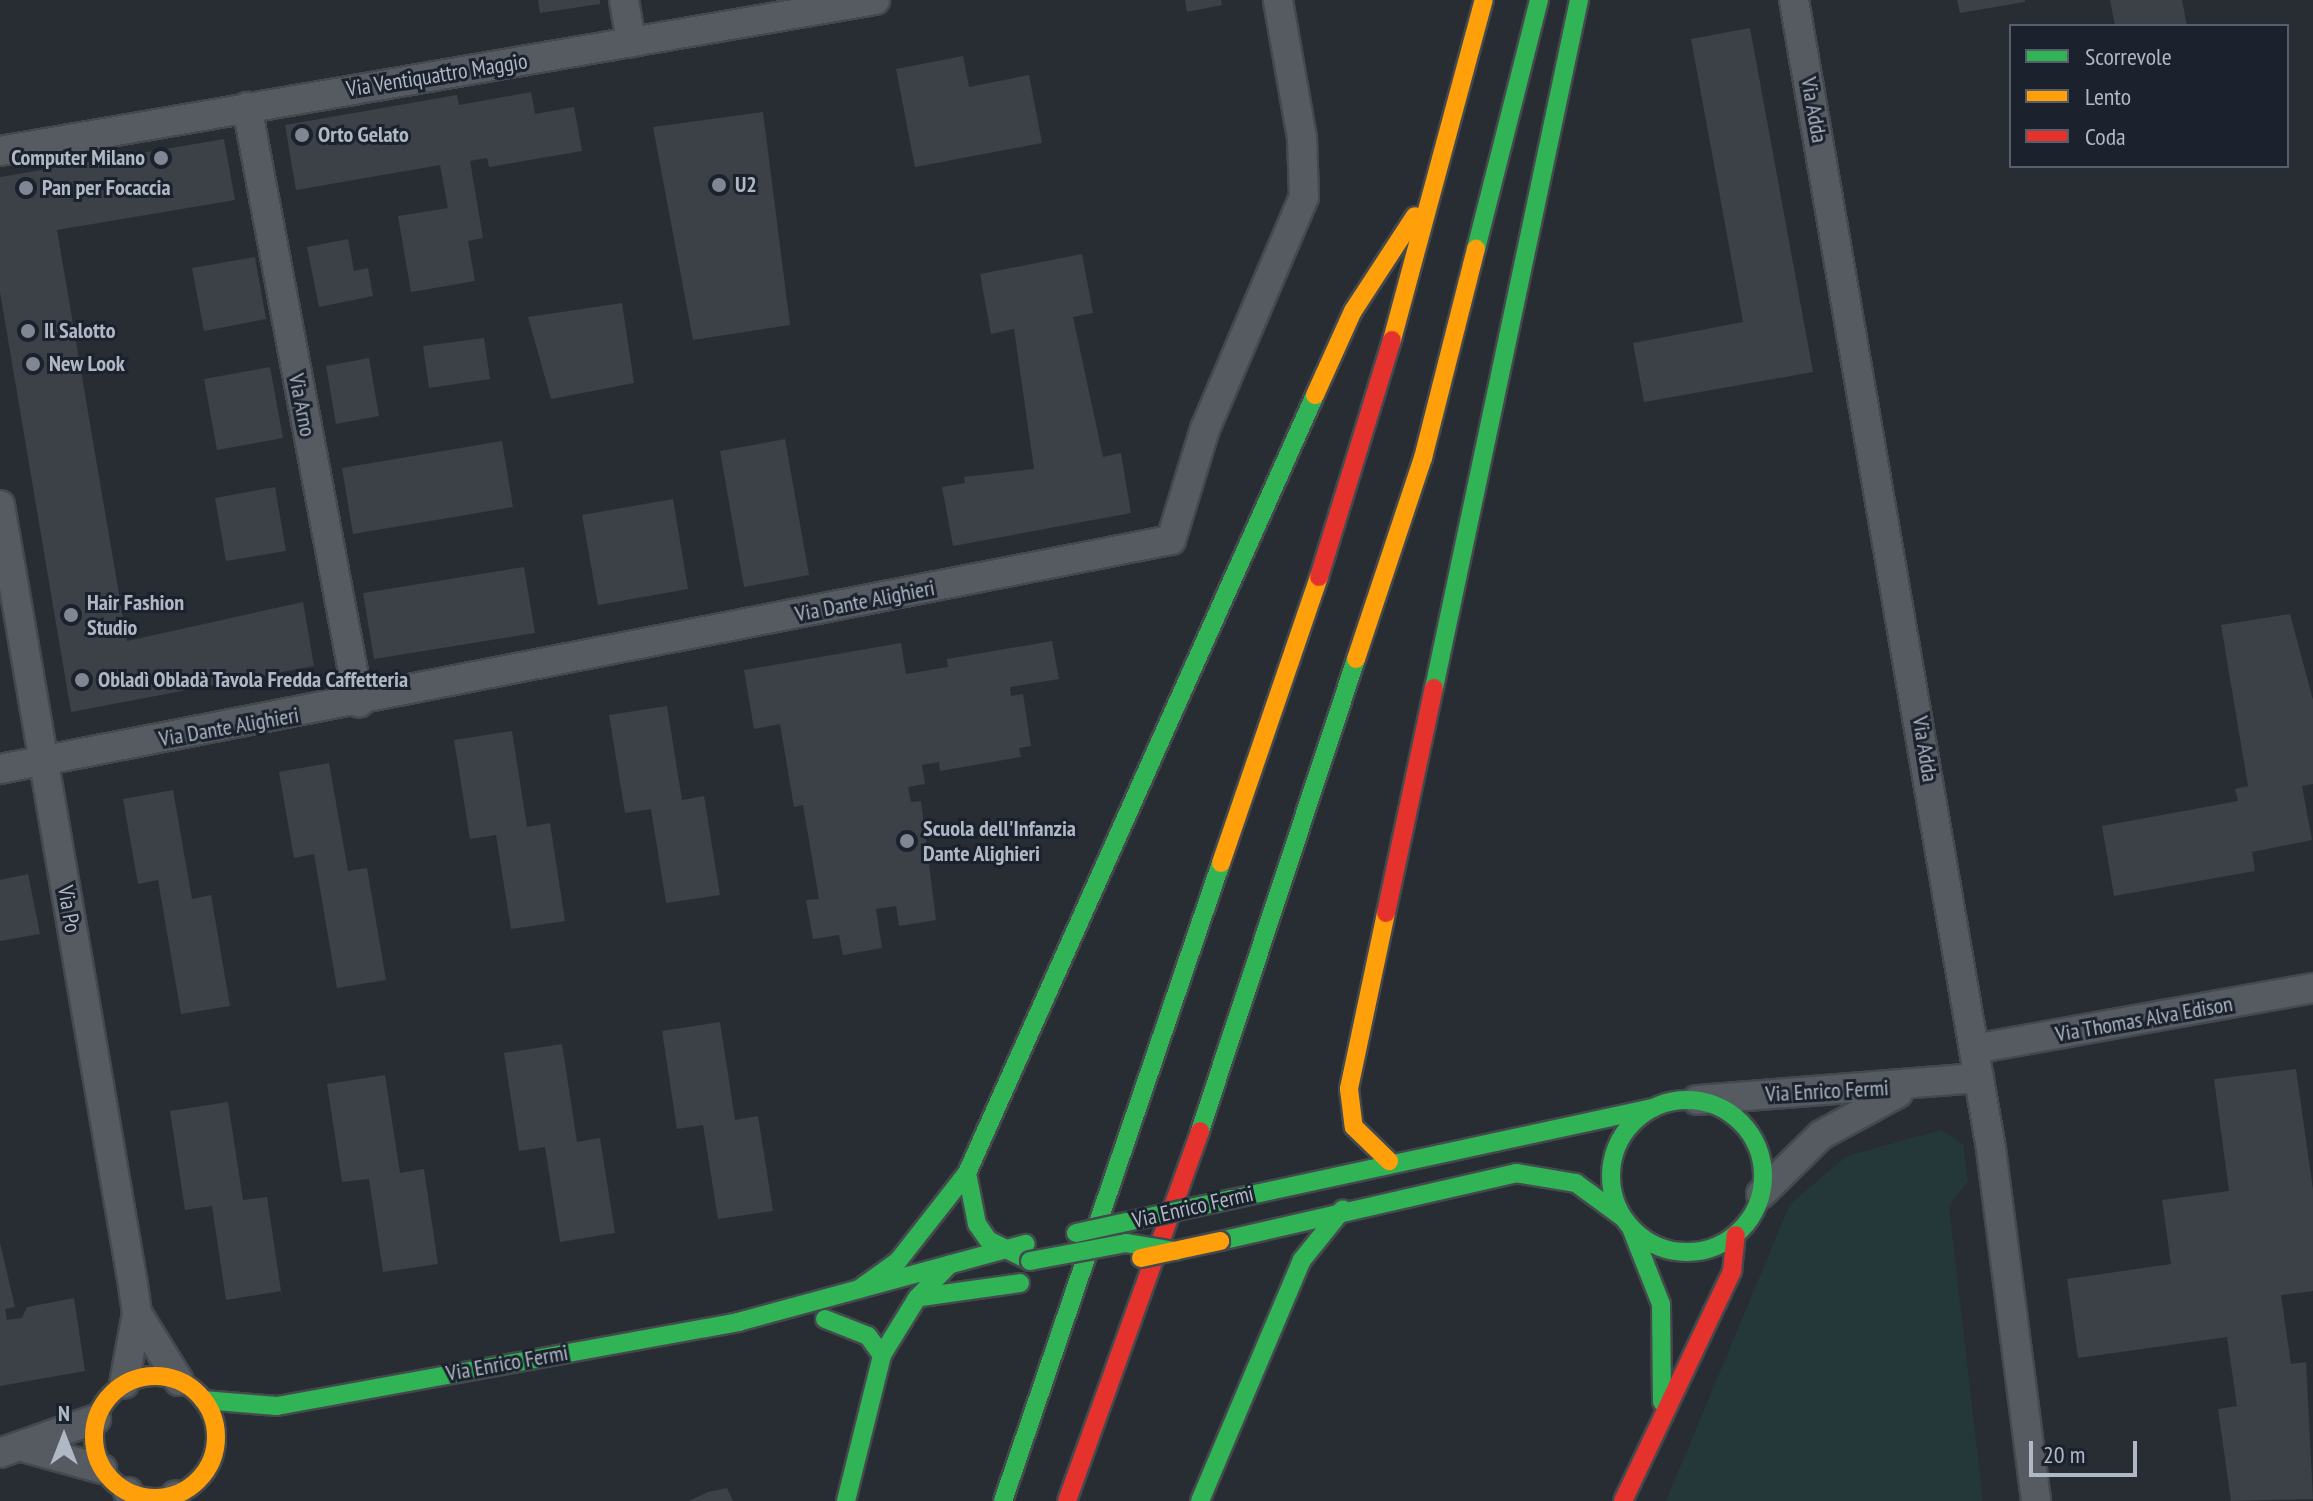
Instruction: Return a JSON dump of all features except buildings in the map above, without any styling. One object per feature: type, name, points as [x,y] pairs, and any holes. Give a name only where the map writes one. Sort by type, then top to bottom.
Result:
[{"type":"main road","points":[[1003,1501],[1338,521],[1441,177],[1484,0]]},
{"type":"main road","points":[[1067,1501],[1187,1169],[1423,458],[1539,0]]},
{"type":"main road","points":[[1389,1161],[1354,1127],[1349,1089],[1579,0]]},
{"type":"main road","points":[[859,1289],[898,1261],[967,1173],[1353,311],[1441,177]]},
{"type":"main road","points":[[1623,1501],[1662,1406],[1718,1305],[1732,1271],[1736,1235],[1761,1194],[1761,1158],[1745,1126],[1697,1100],[1652,1108],[1627,1127],[1613,1155],[1611,1186],[1661,1304],[1662,1406]]},
{"type":"main road","name":"Via Enrico Fermi","points":[[1032,1252],[1389,1161],[1652,1108]]},
{"type":"main road","points":[[967,1173],[977,1224],[1003,1249],[1032,1252],[1126,1243],[1175,1251]]},
{"type":"main road","name":"Via Enrico Fermi","points":[[738,1322],[825,1319],[917,1298],[1020,1283],[1516,1173],[1576,1183],[1626,1222]]},
{"type":"main road","points":[[1200,1501],[1302,1260],[1343,1209]]},
{"type":"main road","points":[[1626,1222],[1683,1252],[1736,1235]]},
{"type":"main road","name":"Via Enrico Fermi","points":[[203,1400],[277,1406],[738,1322],[1003,1249]]},
{"type":"main road","points":[[846,1501],[882,1355],[917,1298],[950,1264]]},
{"type":"main road","points":[[825,1319],[868,1336],[882,1355]]},
{"type":"main road","points":[[160,1376],[179,1381],[203,1400],[215,1429],[212,1460],[175,1498],[130,1497],[102,1469],[96,1419],[124,1384],[160,1376]]},
{"type":"main road","name":"Via Enrico Fermi","points":[[212,1460],[241,1429],[277,1406]]},
{"type":"street","points":[[624,0],[631,42]]},
{"type":"street","name":"Via Ventiquattro Maggio","points":[[0,151],[875,0]]},
{"type":"street","name":"Via Dante Alighieri","points":[[0,769],[359,703],[1159,546],[1177,525],[1198,450],[1304,197],[1302,138],[1278,0]]},
{"type":"street","name":"Via Adda","points":[[1794,0],[1979,1078],[2036,1501]]},
{"type":"street","name":"Via Arno","points":[[247,107],[359,703]]},
{"type":"street","name":"Via Po","points":[[0,505],[137,1313],[124,1384]]},
{"type":"street","name":"Via Thomas Alva Edison","points":[[1974,1049],[2313,988]]},
{"type":"street","name":"Via Enrico Fermi","points":[[1697,1100],[1910,1087],[1979,1078]]},
{"type":"street","name":"Via Enrico Fermi","points":[[1761,1194],[1821,1135],[1910,1087]]},
{"type":"street","name":"Via Po","points":[[137,1313],[179,1381]]},
{"type":"street","points":[[12,1450],[96,1419]]},
{"type":"street","points":[[12,1450],[102,1469]]},
{"type":"shaded area","points":[[1941,1130],[1963,1144],[1968,1181],[1949,1206],[1983,1501],[1666,1501],[1790,1204],[1847,1156]]},
{"type":"traffic: fast","points":[[1476,249],[1539,0]]},
{"type":"traffic: fast","points":[[1434,688],[1579,0]]},
{"type":"traffic: fast","points":[[859,1289],[898,1261],[967,1173],[1315,395]]},
{"type":"traffic: fast","points":[[1200,1131],[1356,659]]},
{"type":"traffic: fast","points":[[1003,1501],[1221,863]]},
{"type":"traffic: fast","points":[[1687,1100],[1716,1106],[1741,1122],[1757,1147],[1763,1176],[1757,1205],[1741,1230],[1716,1246],[1687,1252],[1658,1246],[1633,1230],[1617,1205],[1611,1176],[1617,1147],[1633,1122],[1658,1106],[1687,1100]]},
{"type":"traffic: fast","points":[[1232,1199],[1652,1108]]},
{"type":"traffic: fast","points":[[967,1173],[977,1224],[988,1240],[1030,1261]]},
{"type":"traffic: fast","points":[[1220,1241],[1516,1173],[1576,1183],[1621,1216]]},
{"type":"traffic: fast","points":[[1076,1233],[1232,1199]]},
{"type":"traffic: fast","points":[[1200,1501],[1302,1260],[1343,1209]]},
{"type":"traffic: fast","points":[[1631,1228],[1661,1304],[1662,1402]]},
{"type":"traffic: fast","points":[[1030,1261],[1126,1243],[1175,1251]]},
{"type":"traffic: fast","points":[[203,1400],[277,1406],[738,1322],[1026,1244]]},
{"type":"traffic: fast","points":[[846,1501],[882,1355],[917,1298],[950,1264]]},
{"type":"traffic: fast","points":[[921,1297],[1020,1283]]},
{"type":"traffic: fast","points":[[825,1319],[868,1336],[882,1355]]},
{"type":"traffic: slow","points":[[1392,340],[1484,0]]},
{"type":"traffic: slow","points":[[1315,395],[1353,311],[1415,216]]},
{"type":"traffic: slow","points":[[1356,659],[1423,458],[1476,249]]},
{"type":"traffic: slow","points":[[1221,863],[1319,577]]},
{"type":"traffic: slow","points":[[1386,913],[1349,1089],[1354,1127],[1389,1161]]},
{"type":"traffic: slow","points":[[1141,1258],[1220,1241]]},
{"type":"traffic: slow","points":[[155,1376],[178,1381],[198,1394],[211,1414],[216,1437],[211,1460],[198,1480],[178,1493],[155,1498],[132,1493],[112,1480],[99,1460],[94,1437],[99,1414],[112,1394],[132,1381],[155,1376]]},
{"type":"traffic: jam","points":[[1319,577],[1392,340]]},
{"type":"traffic: jam","points":[[1386,913],[1434,688]]},
{"type":"traffic: jam","points":[[1067,1501],[1200,1131]]},
{"type":"traffic: jam","points":[[1623,1501],[1732,1271],[1736,1235]]},
{"type":"place","name":"Orto Gelato","points":[[302,135]]},
{"type":"place","name":"Computer Milano","points":[[161,158]]},
{"type":"place","name":"U2","points":[[719,185]]},
{"type":"place","name":"Pan per Focaccia","points":[[26,188]]},
{"type":"place","name":"Il Salotto","points":[[28,331]]},
{"type":"place","name":"New Look","points":[[33,364]]},
{"type":"place","name":"Hair Fashion Studio","points":[[71,615]]},
{"type":"place","name":"Obladì Obladà Tavola Fredda Caffetteria","points":[[82,680]]},
{"type":"place","name":"Scuola dell'Infanzia Dante Alighieri","points":[[907,841]]}]
